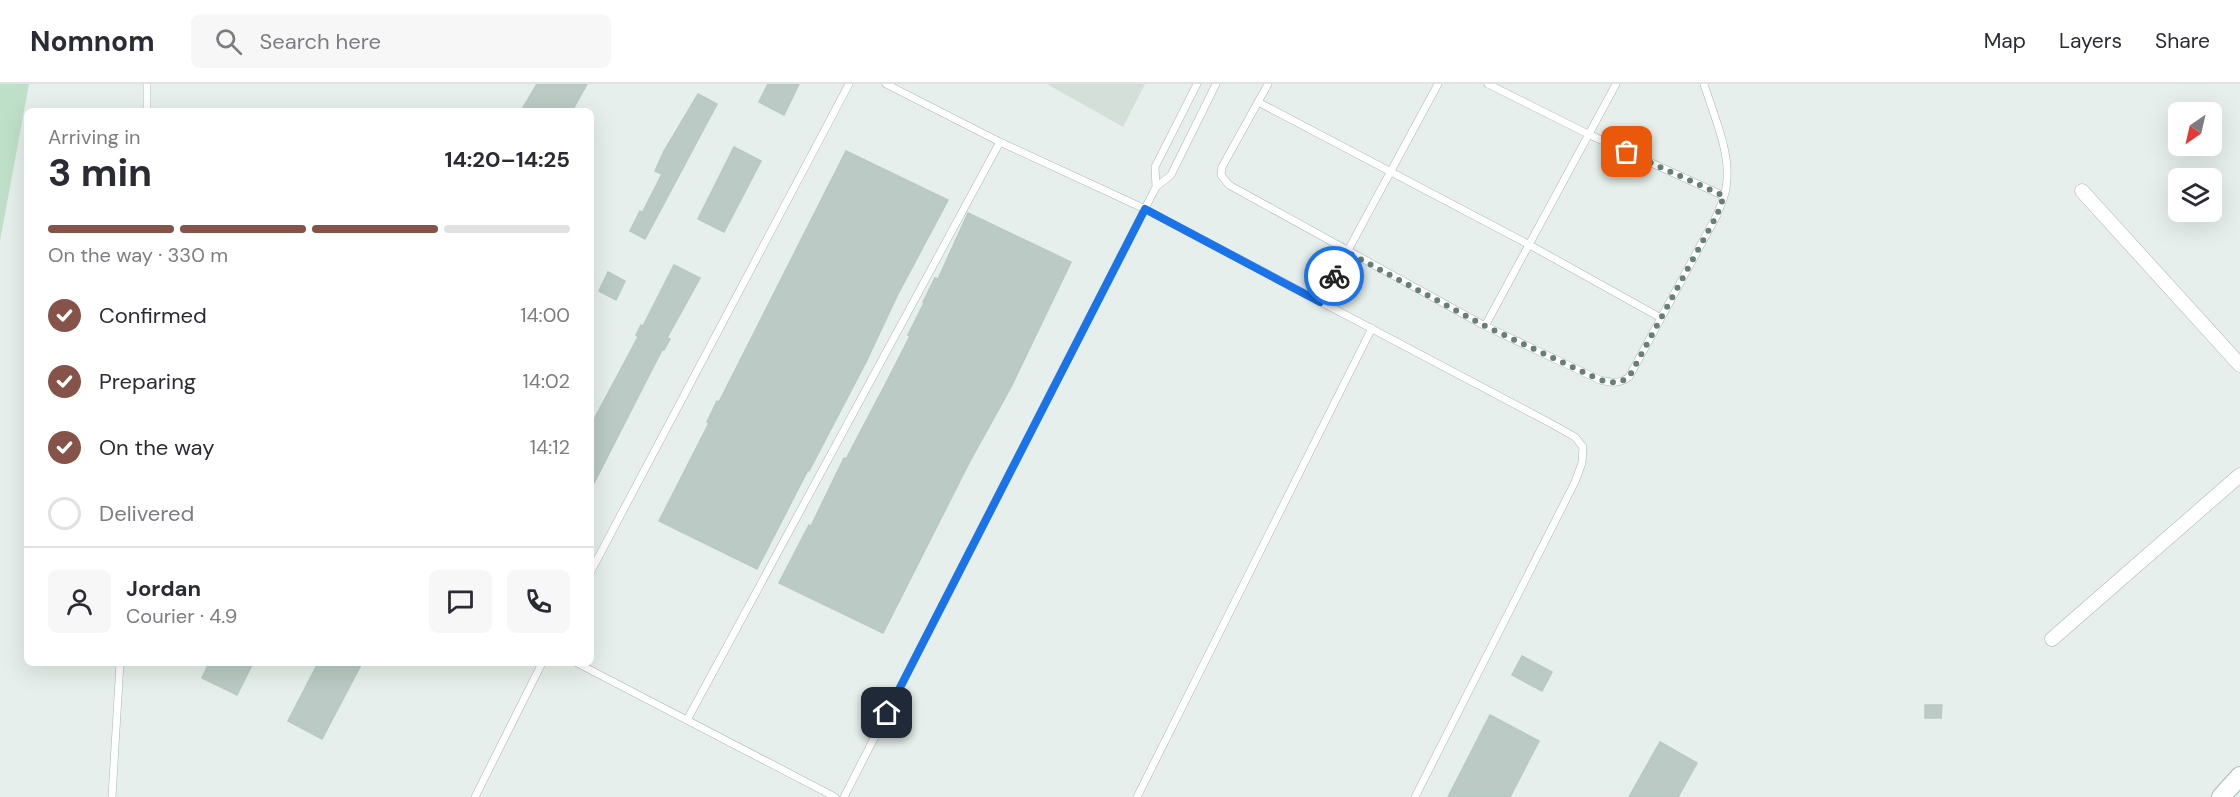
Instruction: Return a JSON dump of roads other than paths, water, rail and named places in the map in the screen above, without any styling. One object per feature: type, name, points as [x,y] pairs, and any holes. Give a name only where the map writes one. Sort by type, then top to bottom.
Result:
[{"type":"main road","points":[[2221,797],[2240,776]]},
{"type":"street","points":[[2082,191],[2240,365]]},
{"type":"street","points":[[2052,639],[2240,475]]},
{"type":"lane","points":[[147,84],[147,108]]},
{"type":"lane","points":[[594,565],[849,84]]},
{"type":"lane","points":[[886,84],[1000,142],[1145,209],[1575,436],[1583,447],[1582,464],[1575,482],[1415,797]]},
{"type":"lane","points":[[1156,187],[1155,167],[1197,84]]},
{"type":"lane","points":[[844,797],[1156,187],[1171,175],[1216,84]]},
{"type":"lane","points":[[1268,84],[1224,162],[1221,175],[1225,181],[1347,252],[1485,326],[1600,380],[1611,383],[1622,382],[1629,377],[1717,215],[1724,196],[1728,171],[1725,152],[1704,84]]},
{"type":"lane","points":[[1320,302],[1438,84]]},
{"type":"lane","points":[[1488,84],[1588,134],[1724,196]]},
{"type":"lane","points":[[1485,326],[1616,84]]},
{"type":"lane","points":[[1258,102],[1528,244],[1661,318]]},
{"type":"lane","points":[[687,720],[1000,142]]},
{"type":"lane","points":[[1137,797],[1372,328]]},
{"type":"lane","points":[[112,797],[120,666]]},
{"type":"lane","points":[[475,797],[540,666]]},
{"type":"lane","points":[[583,666],[835,797]]}]
